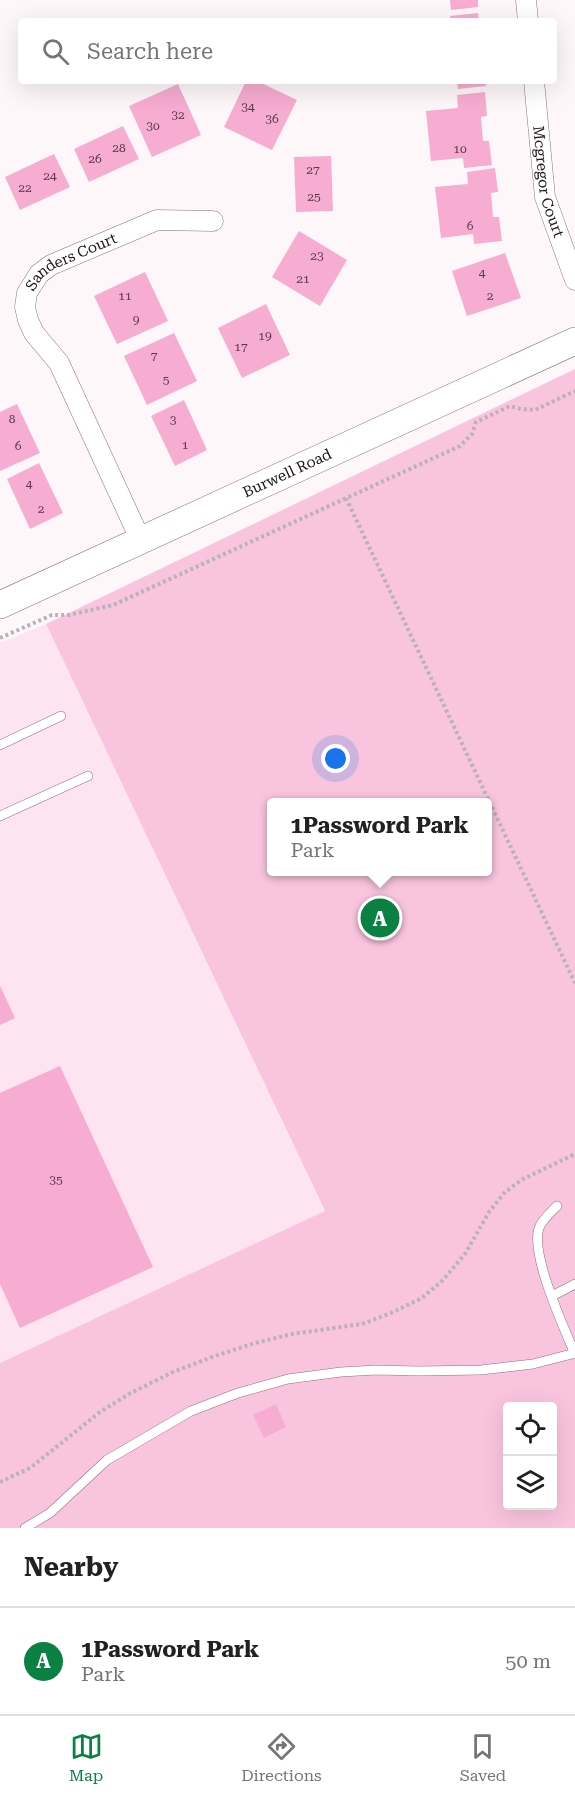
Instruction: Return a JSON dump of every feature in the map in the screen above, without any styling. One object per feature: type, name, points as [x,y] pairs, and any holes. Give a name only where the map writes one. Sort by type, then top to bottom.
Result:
[{"type":"main road","name":"Burwell Road","points":[[0,605],[575,341]]},
{"type":"street","points":[[526,0],[528,18]]},
{"type":"street","name":"Mcgregor Court","points":[[534,84],[545,197],[575,280]]},
{"type":"street","name":"Sanders Court","points":[[141,541],[59,363],[34,333],[28,320],[25,307],[27,293],[39,274],[51,265],[157,220],[213,221]]},
{"type":"lane","points":[[0,745],[61,716]]},
{"type":"lane","points":[[0,816],[88,776]]},
{"type":"lane","points":[[25,1528],[50,1513],[106,1460],[191,1411],[238,1393],[288,1379],[341,1372],[481,1370],[533,1364],[575,1354],[552,1296],[540,1257],[538,1241],[539,1228],[557,1206]]},
{"type":"lane","points":[[552,1296],[575,1284]]},
{"type":"path","points":[[0,638],[52,615],[69,615],[113,605],[460,446],[472,434],[476,422],[505,408],[510,406],[535,410],[575,391]]},
{"type":"path","points":[[346,498],[488,798]]},
{"type":"path","points":[[492,807],[575,983]]},
{"type":"path","points":[[0,1482],[30,1468],[100,1412],[129,1394],[173,1372],[255,1343],[292,1334],[362,1324],[422,1298],[442,1281],[465,1254],[489,1212],[505,1192],[523,1179],[575,1154]]},
{"type":"shaded area","points":[[575,369],[575,1528],[0,1528],[0,1363],[325,1211],[46,624]]},
{"type":"shaded area","points":[[46,624],[325,1212],[0,1363],[0,643]]},
{"type":"building","points":[[450,0],[478,0],[478,7],[451,10]]},
{"type":"building","points":[[478,13],[479,18],[450,18],[450,16]]},
{"type":"building","points":[[178,84],[201,135],[152,157],[129,106]]},
{"type":"building","points":[[245,84],[263,84],[297,100],[272,150],[224,127]]},
{"type":"building","points":[[457,84],[486,84],[486,86],[458,89]]},
{"type":"building","points":[[485,92],[487,116],[481,117],[483,141],[489,141],[492,165],[464,168],[463,158],[431,161],[426,111],[458,108],[457,95]]},
{"type":"building","points":[[123,126],[139,159],[89,182],[74,149]]},
{"type":"building","points":[[54,154],[70,187],[20,210],[5,177]]},
{"type":"building","points":[[331,156],[333,211],[296,212],[294,157]]},
{"type":"building","points":[[495,168],[498,192],[491,193],[493,217],[499,217],[502,241],[474,244],[473,234],[441,238],[435,187],[468,184],[467,172]]},
{"type":"building","points":[[299,231],[347,260],[320,306],[272,277]]},
{"type":"building","points":[[505,253],[521,298],[467,316],[452,271]]},
{"type":"building","points":[[145,272],[168,321],[117,344],[94,296]]},
{"type":"building","points":[[266,304],[290,355],[242,378],[218,328]]},
{"type":"building","points":[[174,333],[197,381],[147,405],[124,356]]},
{"type":"building","points":[[184,400],[207,450],[175,466],[151,416]]},
{"type":"building","points":[[17,404],[40,453],[0,471],[0,412]]},
{"type":"building","points":[[39,463],[63,513],[30,529],[7,479]]},
{"type":"building","points":[[0,986],[15,1018],[0,1025]]},
{"type":"building","points":[[60,1066],[153,1267],[20,1328],[0,1284],[0,1093]]},
{"type":"building","points":[[276,1404],[286,1427],[264,1438],[253,1415]]},
{"type":"place","name":"1Password Park","points":[[380,918]]}]
